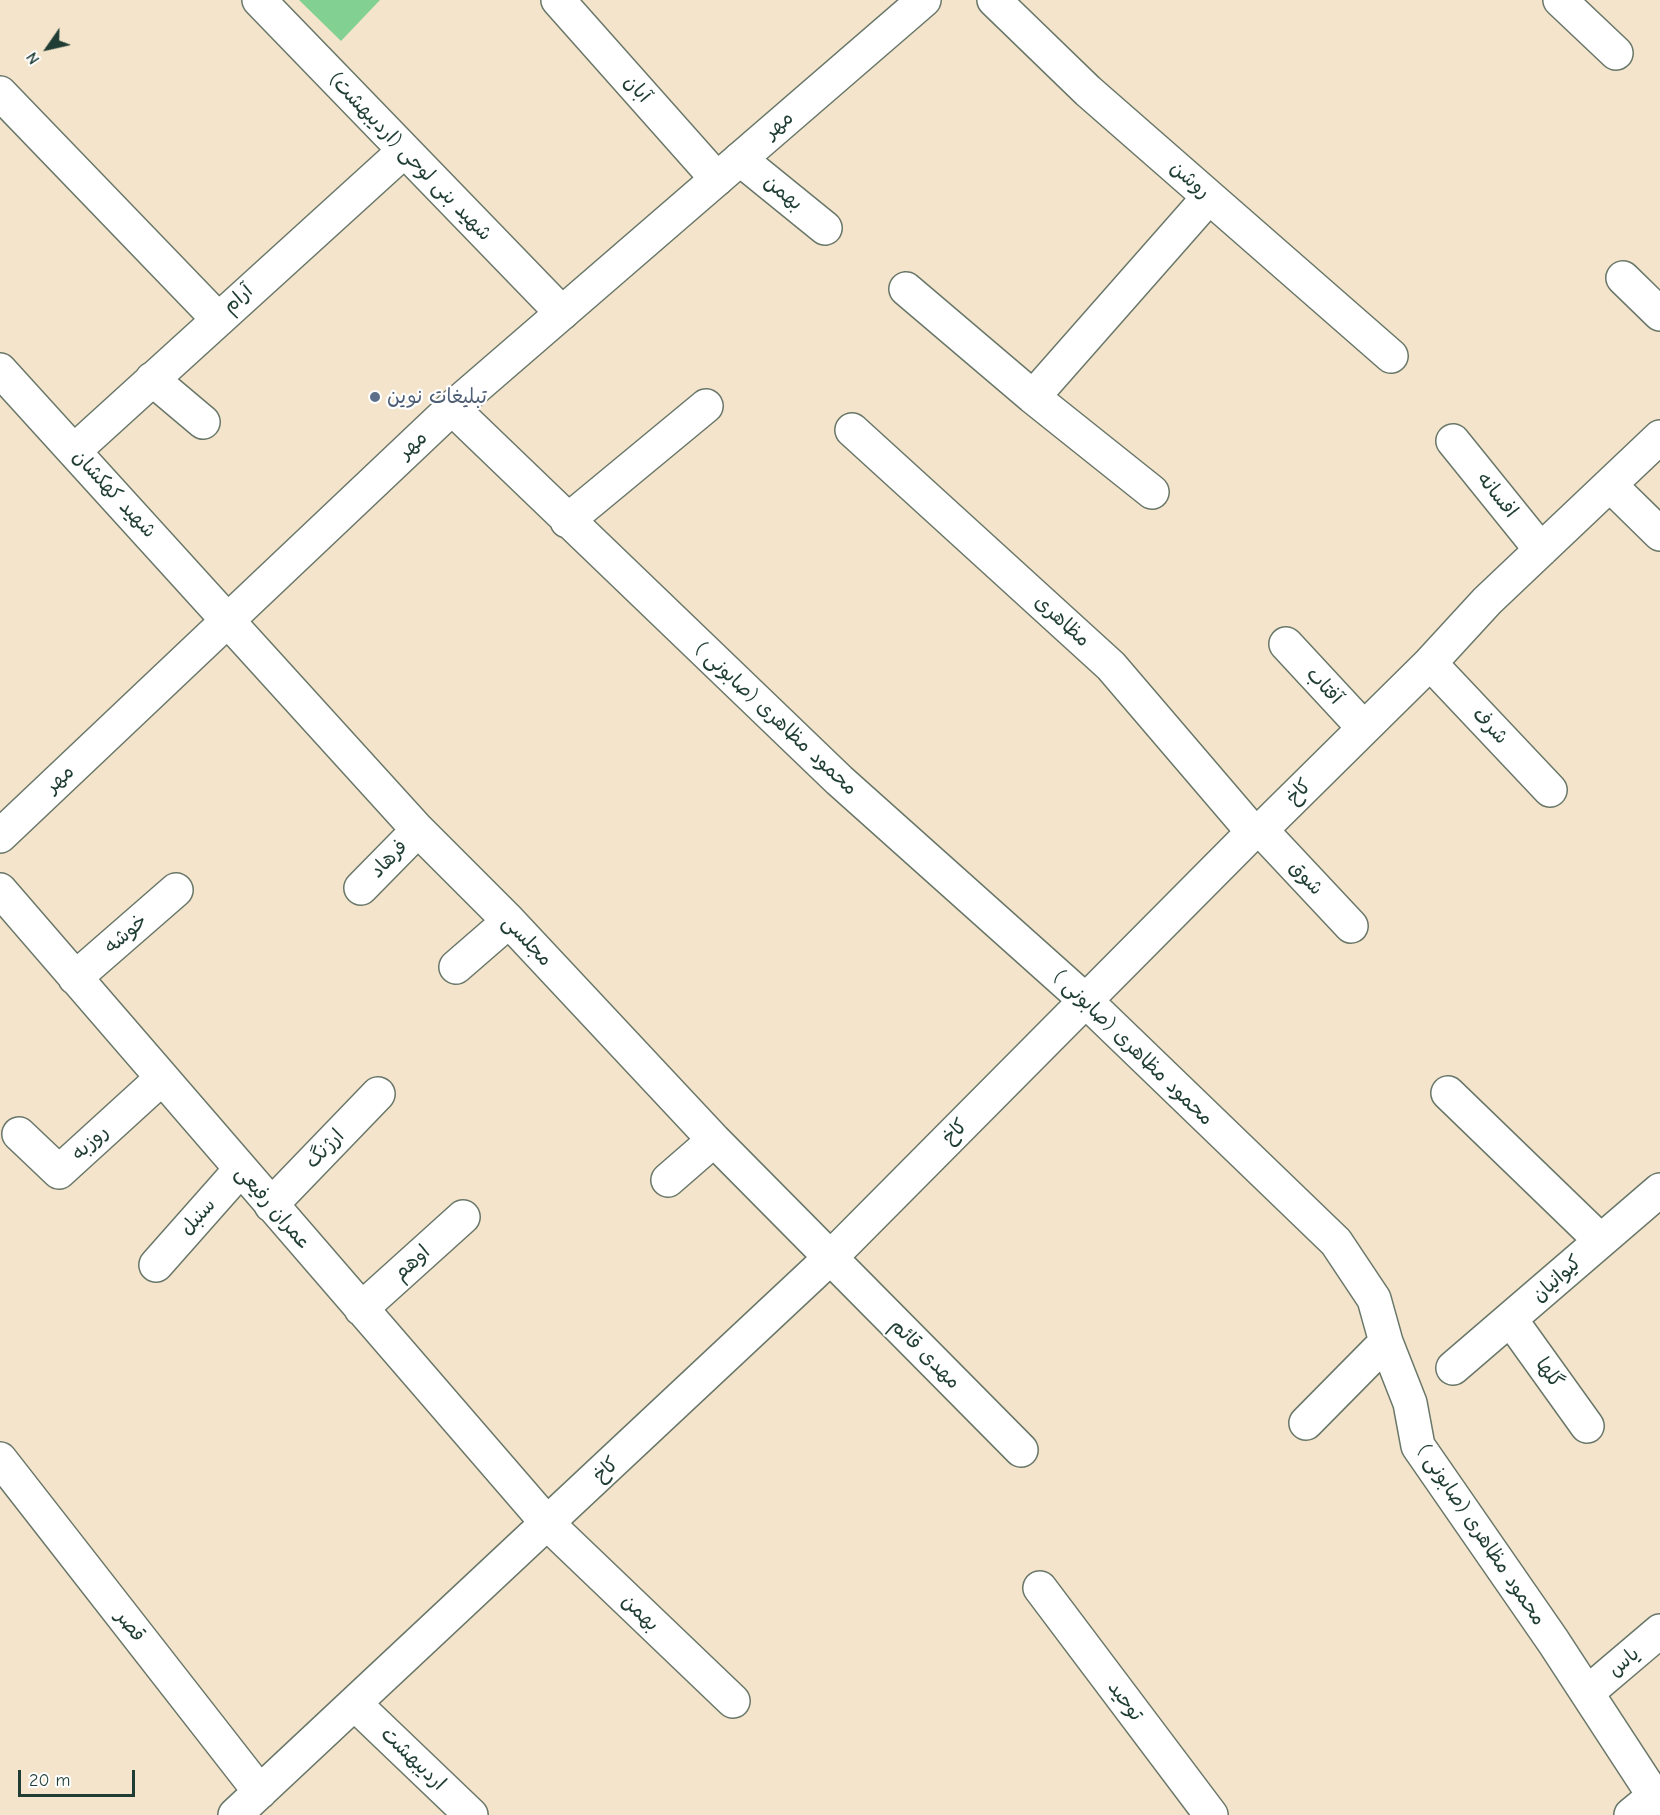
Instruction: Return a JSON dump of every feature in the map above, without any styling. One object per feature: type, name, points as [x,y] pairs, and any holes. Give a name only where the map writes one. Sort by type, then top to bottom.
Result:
[{"type":"street","name":"شهید بنی لوحی (اردیبهشت)","points":[[259,0],[562,313]]},
{"type":"street","name":"آبان","points":[[558,0],[729,169]]},
{"type":"street","name":"روشن","points":[[994,0],[1088,91],[1391,356]]},
{"type":"street","points":[[1560,0],[1616,53]]},
{"type":"street","name":"مهر","points":[[0,836],[452,408],[920,1]]},
{"type":"street","points":[[0,93],[217,318]]},
{"type":"street","name":"آرام","points":[[74,451],[217,318],[404,151]]},
{"type":"street","name":"بهمن","points":[[729,169],[825,228]]},
{"type":"street","points":[[1033,397],[1209,197]]},
{"type":"street","points":[[1623,278],[1660,314]]},
{"type":"street","points":[[906,289],[1033,397],[1152,492]]},
{"type":"street","name":"شهید کهکشان","points":[[1,373],[229,619]]},
{"type":"street","points":[[152,379],[202,422]]},
{"type":"street","points":[[567,521],[706,406]]},
{"type":"street","name":"محمود مظاهری (صابونی )","points":[[452,408],[839,780],[1085,1000],[1336,1242],[1374,1299],[1386,1342],[1410,1403],[1418,1446],[1587,1693],[1648,1805]]},
{"type":"street","name":"مظاهری","points":[[852,430],[1111,666],[1257,831]]},
{"type":"street","name":"کاخ","points":[[236,1815],[830,1258],[1085,1000],[1430,663],[1487,601],[1660,437]]},
{"type":"street","name":"افسانه","points":[[1453,441],[1541,550]]},
{"type":"street","points":[[1610,485],[1660,534]]},
{"type":"street","name":"مجلسی","points":[[229,619],[418,830],[509,921],[714,1140],[830,1258]]},
{"type":"street","name":"آفتاب","points":[[1286,644],[1363,727]]},
{"type":"street","name":"شرف","points":[[1430,663],[1550,790]]},
{"type":"street","name":"فرهاد","points":[[361,888],[418,830]]},
{"type":"street","name":"شوق","points":[[1257,831],[1351,926]]},
{"type":"street","name":"عمران رفیعی","points":[[0,890],[548,1524]]},
{"type":"street","name":"خوشه","points":[[75,978],[176,890]]},
{"type":"street","points":[[456,967],[509,921]]},
{"type":"street","name":"روزبه","points":[[19,1134],[59,1172],[161,1078]]},
{"type":"street","points":[[1448,1093],[1600,1240]]},
{"type":"street","name":"ارژنگ","points":[[271,1205],[378,1094]]},
{"type":"street","points":[[668,1180],[714,1140]]},
{"type":"street","name":"سنبل","points":[[156,1265],[240,1170]]},
{"type":"street","name":"کیوانیان","points":[[1453,1368],[1660,1190]]},
{"type":"street","name":"اوهم","points":[[362,1309],[463,1217]]},
{"type":"street","name":"مهدی قائم","points":[[830,1258],[1021,1450]]},
{"type":"street","name":"گلها","points":[[1511,1320],[1587,1426]]},
{"type":"street","points":[[1306,1423],[1386,1342]]},
{"type":"street","name":"قصر","points":[[0,1459],[260,1792]]},
{"type":"street","name":"بهمن","points":[[548,1524],[733,1701]]},
{"type":"street","name":"توحید","points":[[1040,1588],[1211,1815]]},
{"type":"street","name":"یاس","points":[[1587,1693],[1660,1631]]},
{"type":"street","name":"اردیبهشت","points":[[355,1704],[471,1815]]},
{"type":"green space","points":[[299,0],[380,0],[341,41]]},
{"type":"place","name":"تبلیغات نوین","points":[[375,397]]}]
